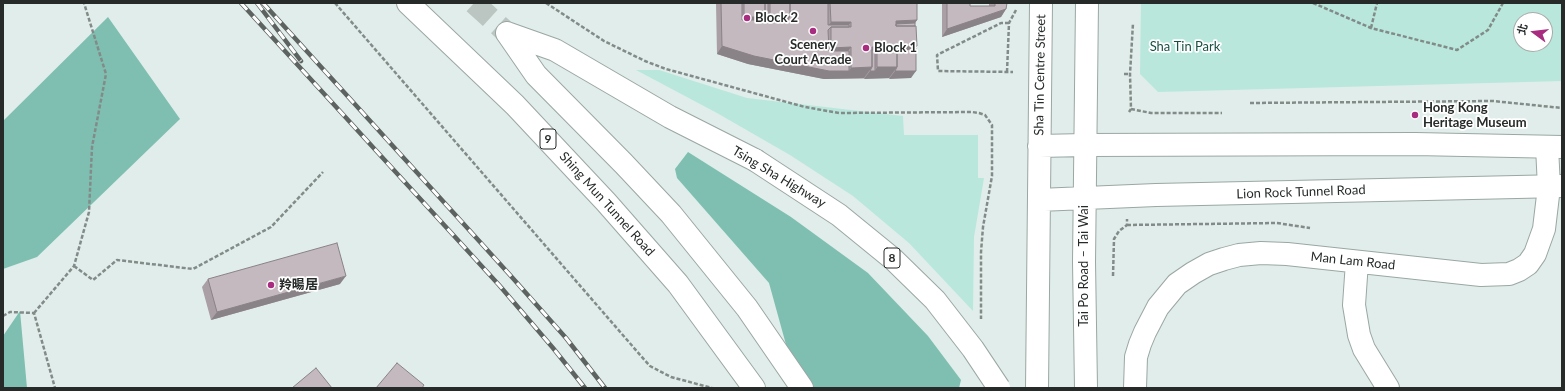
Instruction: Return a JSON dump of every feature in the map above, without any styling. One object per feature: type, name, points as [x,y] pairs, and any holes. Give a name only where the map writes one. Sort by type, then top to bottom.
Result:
[{"type":"main road","name":"Shing Mun Tunnel Road","points":[[408,3],[476,67],[533,124],[606,202],[678,284],[754,388]]},
{"type":"main road","name":"Sha Tin Centre Street","points":[[1040,146],[1041,3]]},
{"type":"main road","points":[[1085,145],[1087,3]]},
{"type":"main road","name":"Tsing Sha Highway","points":[[802,388],[747,308],[671,214],[536,75],[507,33],[555,50],[670,117],[754,160],[839,215],[893,258],[940,306],[973,349],[999,388]]},
{"type":"main road","points":[[1037,388],[1040,146],[1422,144],[1555,147]]},
{"type":"main road","name":"Tai Po Road – Tai Wai","points":[[1085,145],[1084,198],[1086,388]]},
{"type":"main road","name":"Man Lam Road","points":[[1135,388],[1136,357],[1144,332],[1158,307],[1177,284],[1209,264],[1239,255],[1261,253],[1287,254],[1481,275],[1509,274],[1519,270],[1528,264],[1535,254],[1544,229],[1555,187],[1555,147]]},
{"type":"main road","name":"Lion Rock Tunnel Road","points":[[1039,200],[1156,195],[1555,187]]},
{"type":"main road","points":[[1357,262],[1354,306],[1359,335],[1364,349],[1388,388]]},
{"type":"path","points":[[34,313],[74,266],[89,212],[92,147],[106,74],[84,3]]},
{"type":"path","points":[[335,3],[640,356],[650,366],[671,377],[712,388]]},
{"type":"path","points":[[546,3],[604,41],[645,61],[666,69],[805,107],[839,113],[972,112],[985,115],[992,126],[992,176],[983,227],[981,252],[981,320]]},
{"type":"path","points":[[1313,3],[1370,28],[1457,50],[1488,30],[1503,3]]},
{"type":"path","points":[[1370,28],[1377,3]]},
{"type":"path","points":[[1007,72],[1008,22],[1017,10]]},
{"type":"path","points":[[1008,22],[1001,23],[937,55],[938,71],[1013,72]]},
{"type":"path","points":[[1129,112],[1131,109],[1130,74],[1133,23]]},
{"type":"path","points":[[1124,74],[1130,74]]},
{"type":"path","points":[[1250,104],[1493,101],[1562,108]]},
{"type":"path","points":[[1131,109],[1151,113],[1222,113]]},
{"type":"path","points":[[74,266],[93,280],[117,260],[193,269],[271,227],[323,172]]},
{"type":"path","points":[[1127,219],[1127,225]]},
{"type":"path","points":[[1113,276],[1114,239],[1119,231],[1127,225],[1277,223],[1310,228]]},
{"type":"path","points":[[3,316],[10,312],[34,313]]},
{"type":"path","points":[[34,313],[55,388]]},
{"type":"green space","name":"Sha Tin Park","points":[[1141,3],[1562,3],[1562,81],[1158,92],[1140,74]]},
{"type":"green space","points":[[108,17],[180,119],[37,257],[3,269],[3,121]]},
{"type":"green space","points":[[636,70],[659,70],[747,98],[903,116],[904,135],[978,135],[978,178],[984,178],[974,237],[973,311],[909,243],[853,196],[790,155],[717,113]]},
{"type":"green space","points":[[688,152],[791,217],[868,273],[928,336],[961,380],[959,388],[798,388],[769,283],[677,178],[675,169]]},
{"type":"green space","points":[[20,311],[27,388],[3,388],[3,336]]},
{"type":"building","points":[[721,3],[742,3],[742,20],[763,20],[765,17],[765,3],[768,3],[768,20],[788,20],[790,16],[790,3],[829,3],[828,25],[849,25],[849,27],[831,27],[828,30],[829,51],[849,51],[849,71],[829,71],[754,56],[722,46]]},
{"type":"building","points":[[744,3],[765,3],[765,17],[744,17]]},
{"type":"building","points":[[770,3],[790,3],[790,16],[770,17]]},
{"type":"building","name":"Block 1","points":[[830,3],[917,3],[917,20],[896,21],[896,26],[916,26],[917,46],[897,47],[897,67],[877,67],[877,47],[872,47],[872,67],[851,68],[851,47],[831,48],[831,27],[851,27],[851,22],[831,22]]},
{"type":"building","points":[[947,3],[970,3],[970,6],[995,6],[995,3],[1007,3],[1006,9],[947,29]]},
{"type":"building","points":[[915,23],[915,26],[896,26],[896,24]]},
{"type":"building","points":[[916,49],[916,71],[895,71],[897,67],[897,50]]},
{"type":"building","points":[[872,50],[875,50],[875,71],[870,71],[872,67]]},
{"type":"building","name":"羚暘居","points":[[337,243],[346,276],[217,312],[208,279]]},
{"type":"building","points":[[397,363],[424,385],[422,388],[376,388]]},
{"type":"building","points":[[316,368],[332,388],[292,388]]},
{"type":"tunnel","points":[[474,3],[507,33]]},
{"type":"railway","points":[[241,3],[499,285],[585,388]]},
{"type":"railway","points":[[257,3],[301,61]]},
{"type":"railway","points":[[263,3],[566,338],[605,388]]},
{"type":"place","name":"Block 2","points":[[747,18]]},
{"type":"place","name":"Scenery Court Arcade","points":[[813,31]]},
{"type":"place","name":"Block 1","points":[[866,48]]},
{"type":"place","name":"Hong Kong Heritage Museum","points":[[1415,115]]},
{"type":"place","name":"羚暘居","points":[[271,285]]}]
